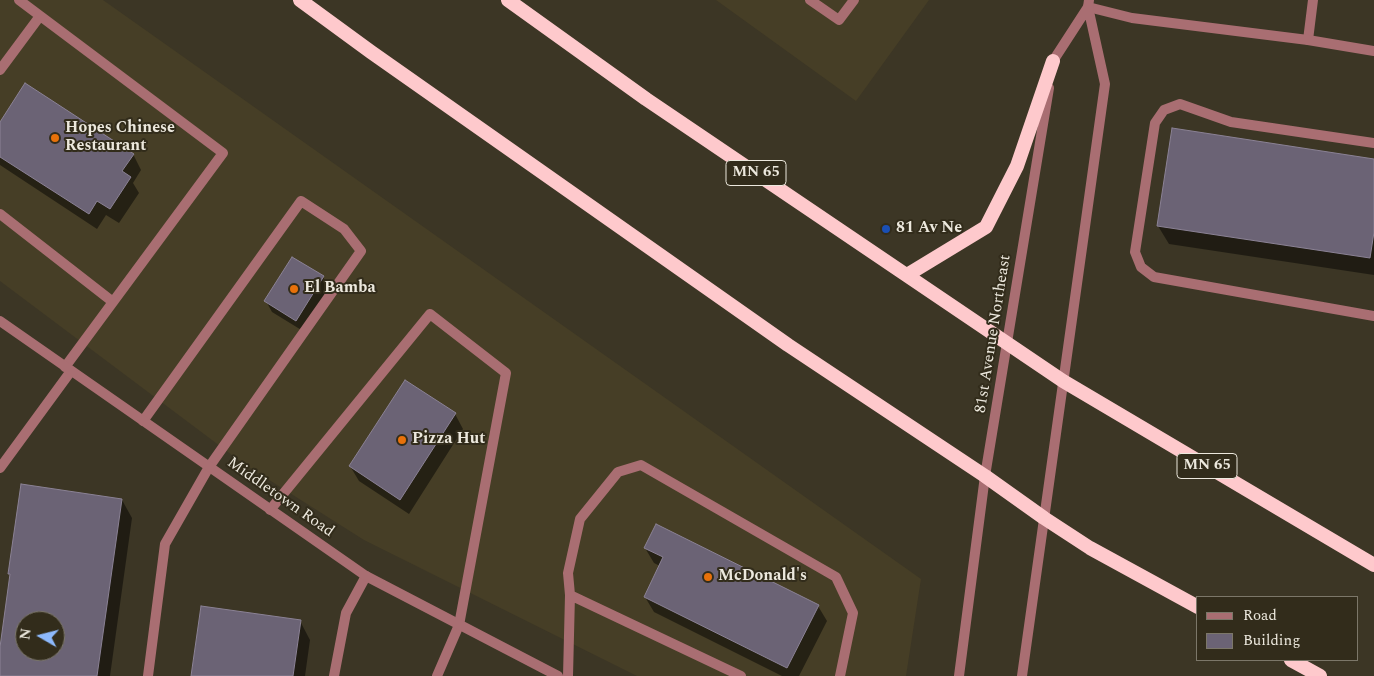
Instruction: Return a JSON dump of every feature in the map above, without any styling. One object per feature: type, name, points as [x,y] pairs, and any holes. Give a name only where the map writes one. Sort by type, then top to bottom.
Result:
[{"type":"highway","points":[[300,0],[788,345],[1090,548],[1196,606]]},
{"type":"highway","name":"MN 65","points":[[508,0],[646,99],[1063,381],[1374,565]]},
{"type":"highway","points":[[907,275],[986,227],[1017,166],[1053,61]]},
{"type":"highway","points":[[1293,661],[1320,676]]},
{"type":"street","points":[[0,468],[113,302],[223,153],[19,0]]},
{"type":"street","points":[[810,0],[839,20],[854,0]]},
{"type":"street","points":[[1308,40],[1313,0]]},
{"type":"street","points":[[1022,676],[1105,84],[1088,4],[1132,18],[1308,40],[1374,51]]},
{"type":"street","name":"81st Avenue Northeast","points":[[959,676],[985,476],[1053,61],[1088,4]]},
{"type":"street","points":[[0,70],[40,16]]},
{"type":"street","points":[[1374,142],[1231,122],[1180,104],[1164,110],[1155,122],[1135,252],[1141,267],[1154,276],[1374,316]]},
{"type":"street","points":[[143,421],[301,200],[344,229],[361,251],[209,467],[165,544],[148,676]]},
{"type":"street","points":[[0,214],[113,302]]},
{"type":"street","points":[[270,510],[430,314],[506,373],[459,625],[437,676]]},
{"type":"street","name":"Middletown Road","points":[[0,321],[366,576],[558,676]]},
{"type":"street","points":[[568,676],[570,595],[568,573],[580,519],[618,472],[641,465],[836,577],[853,613],[840,676]]},
{"type":"street","points":[[334,676],[346,613],[366,576]]},
{"type":"street","points":[[570,595],[741,676]]},
{"type":"shaded area","points":[[0,0],[103,0],[921,579],[906,676],[637,676],[364,540],[244,464],[0,281]]},
{"type":"shaded area","points":[[716,0],[929,0],[856,101]]},
{"type":"building","name":"Hopes Chinese Restaurant","points":[[25,83],[134,154],[122,171],[131,177],[110,209],[97,201],[89,214],[0,157],[0,122]]},
{"type":"building","points":[[1172,128],[1374,159],[1374,232],[1370,258],[1157,226]]},
{"type":"building","name":"El Bamba","points":[[292,257],[324,276],[296,321],[264,301]]},
{"type":"building","name":"Pizza Hut","points":[[405,380],[456,413],[400,500],[349,466]]},
{"type":"building","points":[[21,484],[122,499],[97,676],[0,676],[0,647],[10,574],[8,574]]},
{"type":"building","name":"McDonald's","points":[[656,524],[819,605],[787,668],[644,597],[663,557],[644,548]]},
{"type":"building","points":[[201,606],[301,620],[293,676],[191,676]]},
{"type":"place","name":"Hopes Chinese Restaurant","points":[[55,138]]},
{"type":"place","name":"81 Av Ne","points":[[886,229]]},
{"type":"place","name":"El Bamba","points":[[294,289]]},
{"type":"place","name":"Pizza Hut","points":[[402,440]]},
{"type":"place","name":"McDonald's","points":[[708,577]]}]
